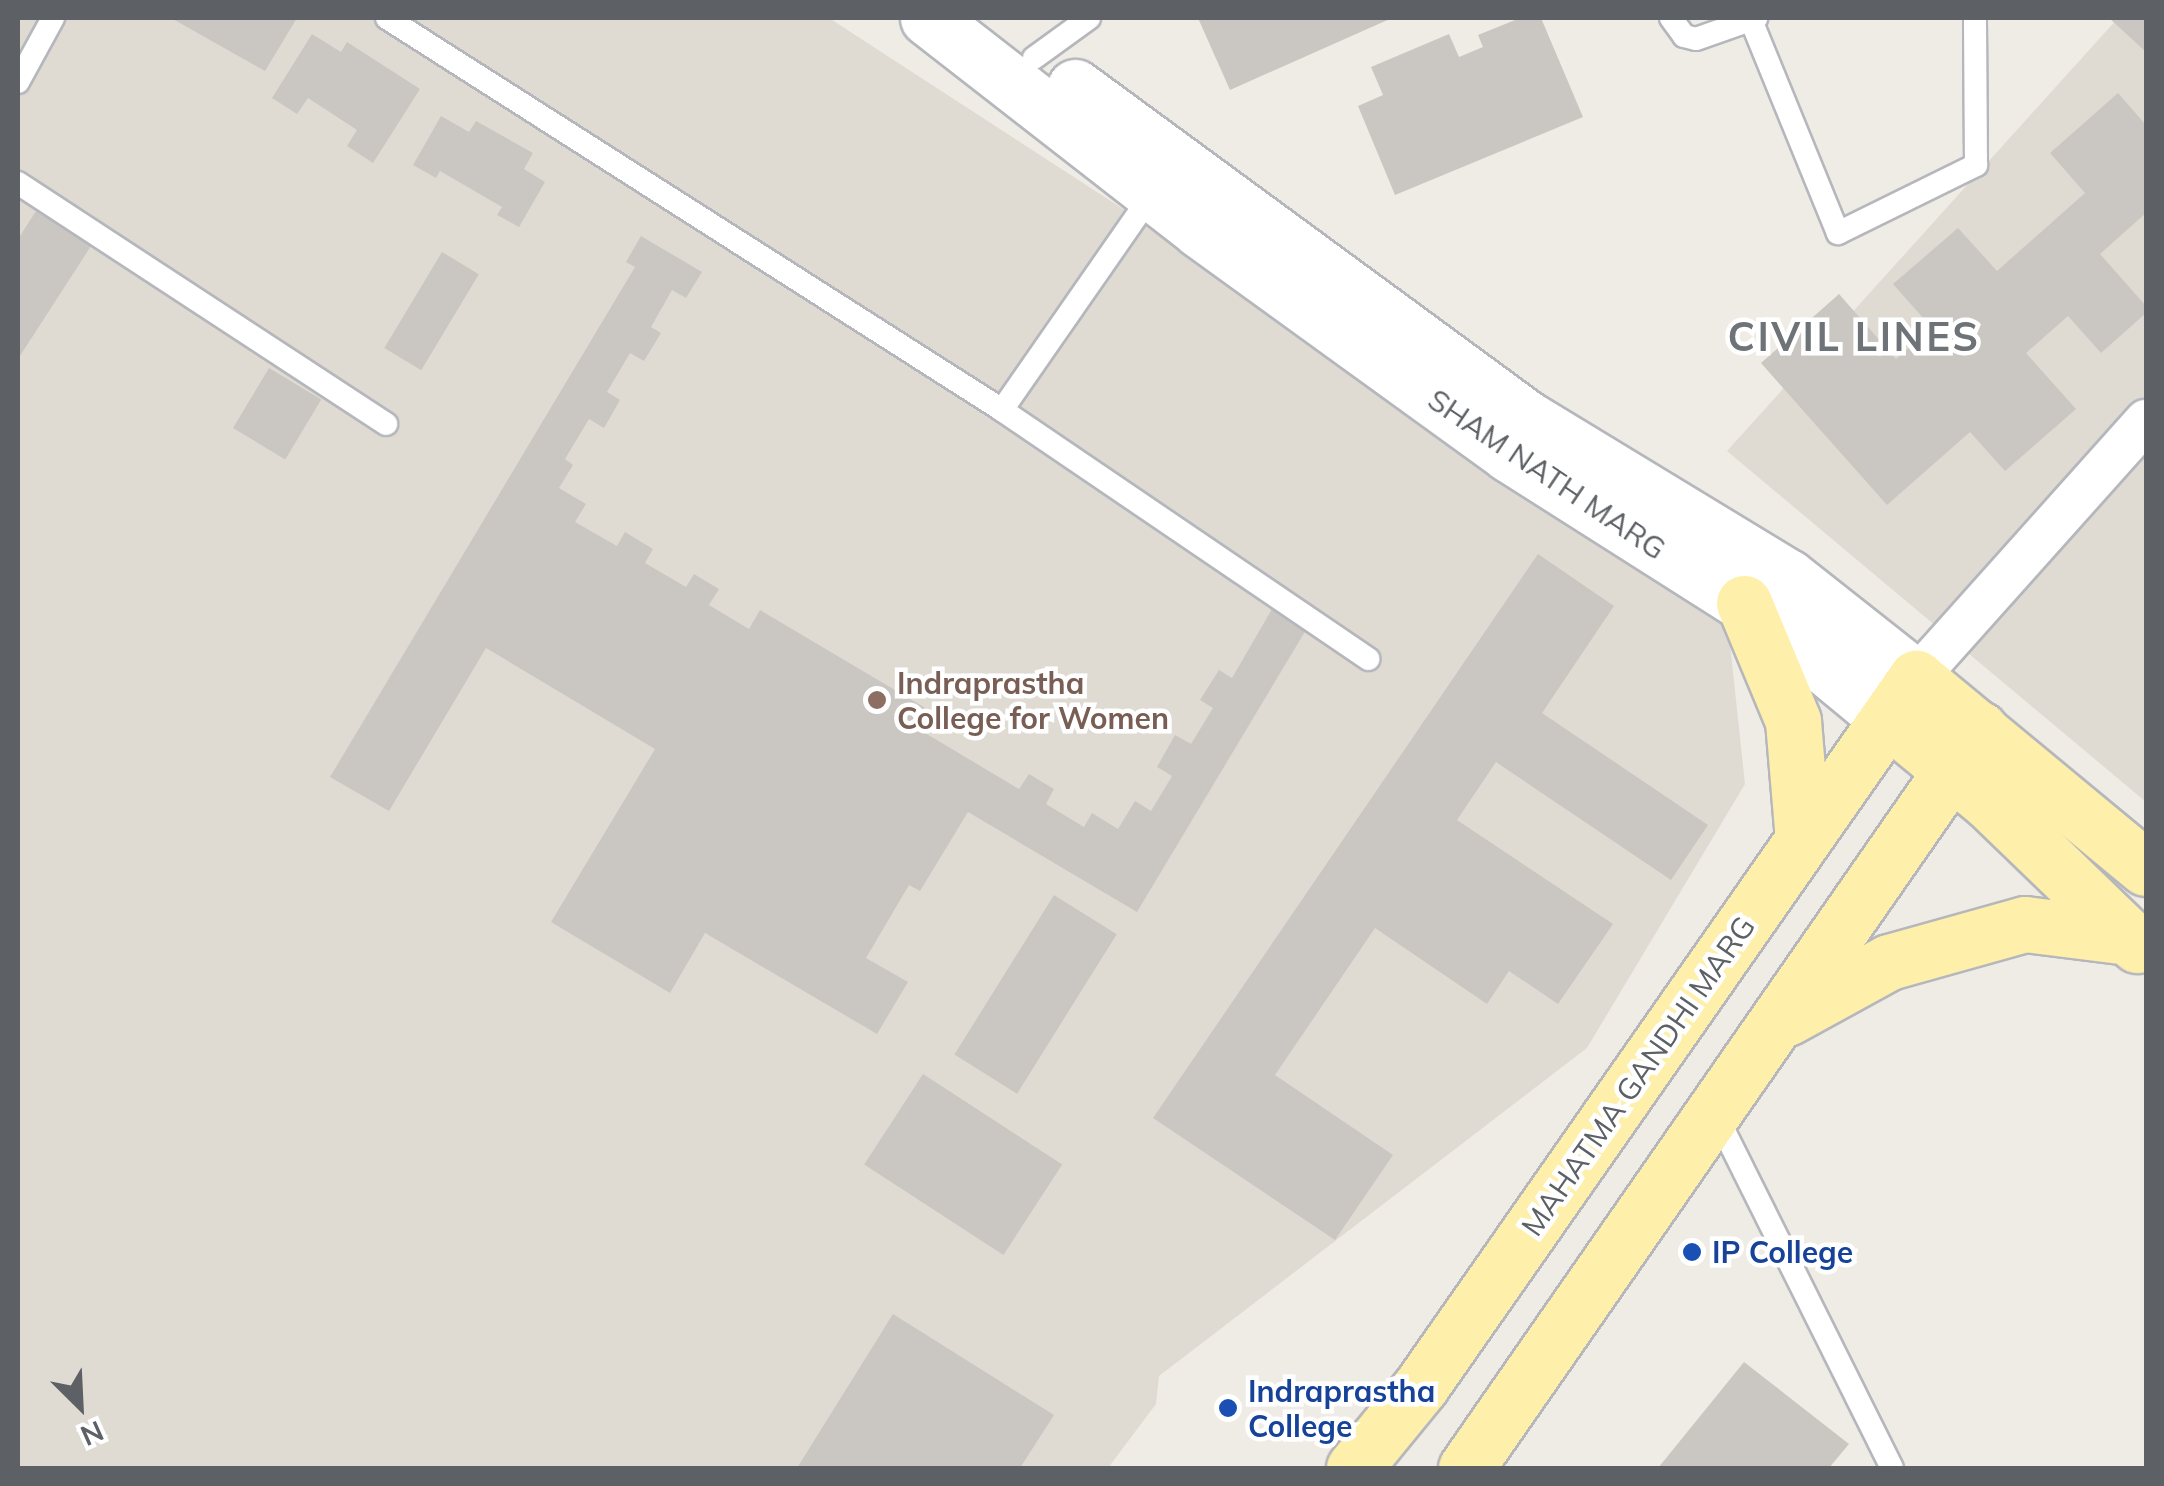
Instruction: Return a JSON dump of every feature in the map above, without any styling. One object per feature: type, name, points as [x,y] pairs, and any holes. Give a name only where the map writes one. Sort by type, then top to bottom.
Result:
[{"type":"main road","name":"SHAM NATH MARG","points":[[928,18],[1526,418],[1788,577],[1902,699]]},
{"type":"main road","name":"SHAM NATH MARG","points":[[986,18],[1165,177],[1509,454],[1902,699],[1966,750],[2146,868]]},
{"type":"main road","points":[[1744,603],[1793,721],[1803,840]]},
{"type":"main road","name":"MAHATMA GANDHI MARG","points":[[1354,1468],[1421,1386],[1902,699]]},
{"type":"main road","name":"SHAM NATH MARG","points":[[1966,750],[2138,946]]},
{"type":"main road","points":[[1473,1465],[1966,750]]},
{"type":"main road","points":[[1776,1024],[1889,962],[2025,924],[2138,946]]},
{"type":"street","points":[[1902,699],[2146,421]]},
{"type":"lane","points":[[18,82],[52,18]]},
{"type":"lane","points":[[387,18],[1002,410],[1369,659]]},
{"type":"lane","points":[[1034,58],[1089,18]]},
{"type":"lane","points":[[1671,18],[1684,36],[1696,39],[1754,19],[1838,233],[1976,166],[1975,18]]},
{"type":"lane","points":[[1002,410],[1165,177]]},
{"type":"lane","points":[[18,183],[386,424]]},
{"type":"lane","points":[[1715,1112],[1892,1468]]},
{"type":"shaded area","name":"Indraprastha College for Women","points":[[18,18],[829,18],[1137,218],[1727,616],[1745,784],[1587,1048],[1159,1376],[1156,1404],[1108,1468],[18,1468]]},
{"type":"shaded area","points":[[2118,18],[2146,18],[2146,802],[1727,451]]},
{"type":"building","points":[[171,18],[297,18],[265,71]]},
{"type":"building","points":[[1198,18],[1392,18],[1230,90]]},
{"type":"building","points":[[1520,18],[1541,18],[1583,117],[1395,195],[1358,106],[1383,95],[1371,67],[1449,34],[1459,57],[1483,47],[1478,35]]},
{"type":"building","points":[[2109,18],[2146,18],[2146,52]]},
{"type":"building","points":[[312,34],[341,52],[347,42],[420,89],[373,163],[347,146],[357,130],[308,98],[297,114],[272,98]]},
{"type":"building","points":[[2118,93],[2146,125],[2146,213],[2100,254],[2146,306],[2146,313],[2101,353],[2068,316],[2026,353],[2076,409],[2005,471],[1970,432],[1887,505],[1761,363],[1839,294],[1896,359],[1932,328],[1893,284],[1958,228],[1997,271],[2085,193],[2050,153]]},
{"type":"building","points":[[441,116],[469,132],[476,121],[533,153],[524,169],[545,182],[519,227],[497,215],[502,207],[440,171],[436,178],[413,165]]},
{"type":"building","points":[[36,211],[91,246],[18,359],[18,239]]},
{"type":"building","points":[[641,236],[702,272],[686,298],[672,290],[651,327],[661,333],[644,361],[630,353],[607,392],[620,400],[604,428],[589,419],[565,459],[573,465],[559,488],[586,504],[575,522],[617,546],[625,532],[653,549],[645,563],[686,587],[694,574],[719,589],[709,605],[749,629],[760,610],[927,709],[915,727],[1019,789],[1029,774],[1054,789],[1046,804],[1084,827],[1092,813],[1118,829],[1135,801],[1151,811],[1172,776],[1157,767],[1175,735],[1191,744],[1213,708],[1200,700],[1219,670],[1232,678],[1272,609],[1306,630],[1137,912],[968,812],[920,891],[909,885],[866,958],[908,982],[877,1034],[705,933],[670,993],[551,922],[655,749],[486,648],[389,811],[330,777],[635,267],[626,262]]},
{"type":"building","points":[[442,252],[479,274],[421,370],[384,348]]},
{"type":"building","points":[[269,368],[321,399],[285,459],[233,428]]},
{"type":"building","points":[[1538,554],[1614,606],[1542,713],[1708,825],[1671,880],[1496,762],[1457,820],[1613,924],[1558,1004],[1509,971],[1487,1004],[1375,928],[1275,1075],[1393,1155],[1335,1240],[1153,1118]]},
{"type":"building","points":[[1054,895],[1117,934],[1017,1094],[954,1054]]},
{"type":"building","points":[[923,1074],[1062,1164],[1003,1255],[864,1165]]},
{"type":"building","points":[[893,1314],[1054,1415],[1020,1468],[797,1468]]},
{"type":"building","points":[[1744,1362],[1849,1444],[1829,1468],[1658,1468]]},
{"type":"place","name":"Indraprastha College for Women","points":[[877,700]]},
{"type":"place","name":"IP College","points":[[1692,1252]]},
{"type":"place","name":"Indraprastha College","points":[[1228,1408]]},
{"type":"district","name":"CIVIL LINES","points":[[1854,336]]}]
